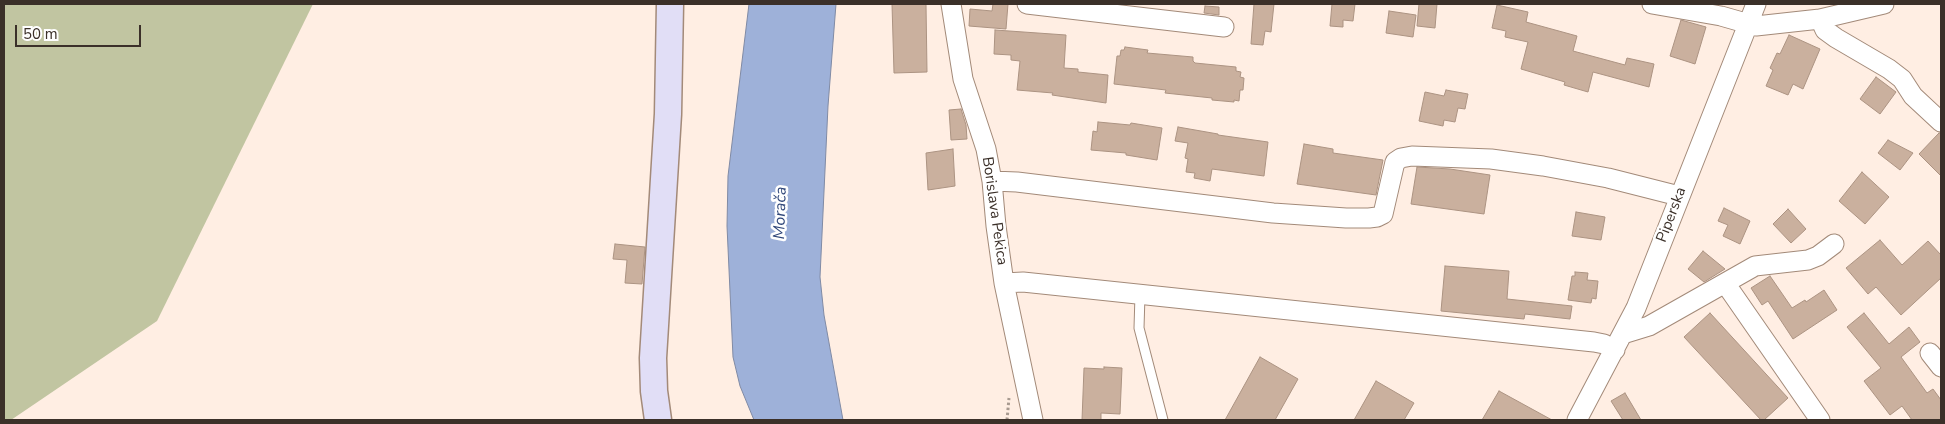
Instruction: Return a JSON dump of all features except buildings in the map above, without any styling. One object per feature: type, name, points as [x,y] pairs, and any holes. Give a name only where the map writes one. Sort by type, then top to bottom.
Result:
[{"type":"main road","points":[[658,420],[654,391],[653,358],[668,114],[670,4]]},
{"type":"street","name":"Borislava Pekica","points":[[951,4],[963,79],[986,149],[992,181],[1004,283],[1033,420]]},
{"type":"street","points":[[1027,4],[1224,27]]},
{"type":"street","points":[[1652,4],[1721,16],[1748,24],[1768,26],[1820,19],[1884,4]]},
{"type":"street","name":"Piperska","points":[[1577,420],[1636,308],[1756,4]]},
{"type":"street","points":[[1820,19],[1825,30],[1902,79],[1913,96],[1941,122]]},
{"type":"street","points":[[992,181],[1017,182],[1273,213],[1369,218],[1383,214],[1395,162],[1412,156],[1491,159],[1543,166],[1608,178],[1679,196]]},
{"type":"street","points":[[1004,283],[1023,282],[1604,344],[1619,342],[1755,266],[1808,260],[1818,256],[1834,244]]},
{"type":"street","points":[[1725,283],[1820,420]]},
{"type":"lane","points":[[1140,295],[1139,328],[1163,420]]},
{"type":"green space","points":[[4,4],[313,4],[157,321],[11,420],[4,420]]},
{"type":"water","name":"Morača","points":[[749,4],[836,4],[828,106],[820,277],[824,315],[843,420],[754,420],[740,386],[733,357],[727,226],[728,176]]}]
